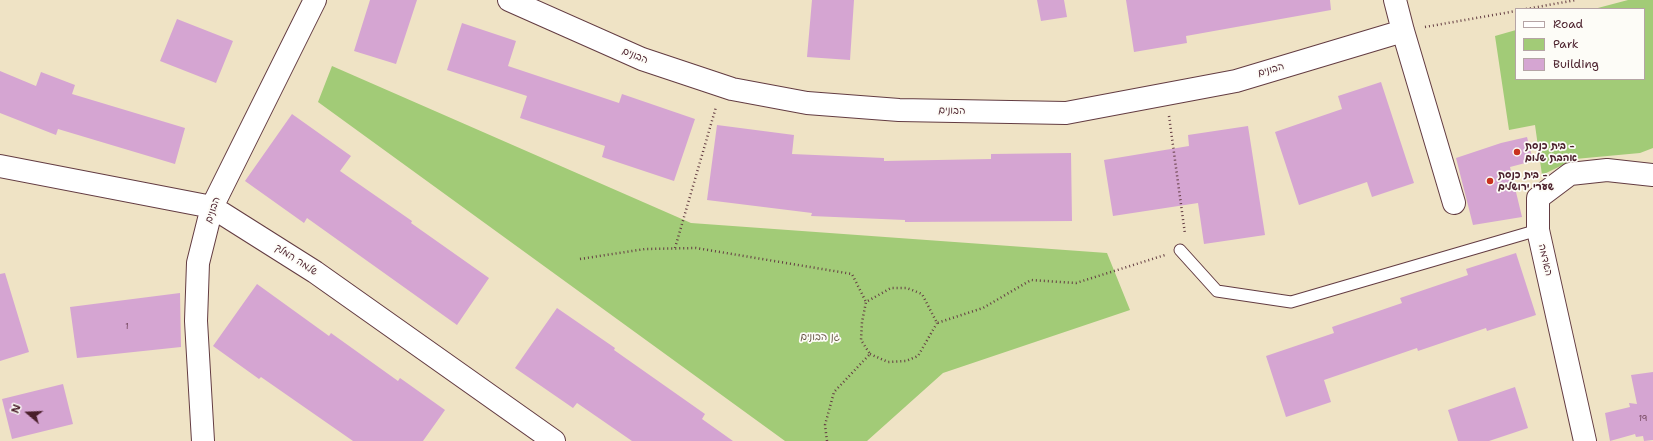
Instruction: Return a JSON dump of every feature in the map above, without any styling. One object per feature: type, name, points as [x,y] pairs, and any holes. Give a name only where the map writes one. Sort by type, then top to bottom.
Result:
[{"type":"street","name":"הבונים","points":[[203,441],[196,321],[198,263],[212,207],[315,0]]},
{"type":"street","name":"הבונים","points":[[509,0],[642,59],[732,89],[807,103],[899,110],[1066,112],[1236,81],[1403,31]]},
{"type":"street","points":[[1395,0],[1454,203]]},
{"type":"street","name":"שלמה המלך","points":[[0,166],[212,207],[315,272],[554,441]]},
{"type":"street","name":"האדמה","points":[[1585,441],[1538,230],[1538,198],[1570,174],[1607,170],[1653,175]]},
{"type":"lane","points":[[1180,250],[1217,291],[1291,302],[1538,230]]},
{"type":"path","points":[[1532,8],[1576,0]]},
{"type":"path","points":[[1403,31],[1515,11]]},
{"type":"path","points":[[675,248],[722,85]]},
{"type":"path","points":[[580,259],[645,249],[696,248],[852,274],[866,302],[862,322],[862,340],[870,354],[888,362],[906,361],[918,356],[937,323],[983,308],[1032,280],[1076,282],[1187,248],[1166,94]]},
{"type":"path","points":[[866,302],[891,288],[907,288],[922,294],[937,323]]},
{"type":"path","points":[[827,441],[825,425],[834,392],[870,354]]},
{"type":"green space","points":[[1628,0],[1653,0],[1653,148],[1640,153],[1575,159],[1542,175],[1535,125],[1509,130],[1495,36],[1515,30],[1515,80],[1645,80],[1645,8],[1598,8]]},
{"type":"green space","name":"גן הבונים","points":[[332,66],[691,223],[1107,253],[1130,310],[943,373],[867,441],[785,441],[318,102]]},
{"type":"building","points":[[370,0],[417,0],[396,64],[354,51]]},
{"type":"building","points":[[812,0],[854,0],[850,60],[807,57]]},
{"type":"building","points":[[1037,0],[1064,0],[1067,17],[1041,21]]},
{"type":"building","points":[[1126,0],[1330,0],[1331,10],[1186,36],[1187,43],[1134,52]]},
{"type":"building","points":[[177,19],[233,41],[216,83],[160,61]]},
{"type":"building","points":[[462,23],[516,41],[508,66],[619,103],[622,94],[695,119],[674,181],[602,157],[605,146],[520,118],[527,96],[447,70]]},
{"type":"building","points":[[0,71],[36,86],[41,72],[75,85],[72,94],[185,128],[175,164],[58,129],[56,135],[0,113]]},
{"type":"building","points":[[1381,82],[1414,183],[1372,197],[1367,182],[1299,205],[1275,132],[1342,109],[1338,96]]},
{"type":"building","points":[[292,114],[351,156],[340,171],[412,221],[411,223],[489,278],[457,325],[307,218],[304,223],[245,181]]},
{"type":"building","points":[[717,125],[794,135],[792,154],[884,158],[884,161],[991,159],[991,154],[1071,153],[1072,221],[905,222],[905,220],[811,216],[812,213],[707,200]]},
{"type":"building","points":[[1248,126],[1265,235],[1204,244],[1198,203],[1113,216],[1104,160],[1189,146],[1188,135]]},
{"type":"building","points":[[1527,137],[1533,161],[1510,167],[1522,217],[1473,225],[1456,158],[1501,143]]},
{"type":"building","points":[[1516,253],[1536,315],[1487,331],[1486,328],[1418,351],[1417,348],[1324,380],[1331,402],[1286,417],[1266,356],[1334,333],[1332,327],[1402,303],[1400,298],[1468,275],[1466,269]]},
{"type":"building","points":[[5,273],[29,352],[0,361],[0,274]]},
{"type":"building","points":[[257,284],[329,336],[331,333],[398,381],[400,378],[445,410],[423,441],[353,441],[261,377],[259,379],[213,346]]},
{"type":"building","points":[[180,293],[181,347],[77,358],[70,307]]},
{"type":"building","points":[[557,308],[615,348],[614,350],[705,414],[702,419],[733,441],[632,441],[577,403],[573,408],[515,368]]},
{"type":"building","points":[[1653,372],[1653,440],[1644,441],[1643,436],[1636,437],[1635,434],[1610,441],[1605,413],[1630,407],[1629,403],[1637,404],[1631,375]]},
{"type":"building","points":[[63,384],[73,424],[12,439],[2,399]]},
{"type":"building","points":[[1515,387],[1528,428],[1489,441],[1458,441],[1448,410]]},
{"type":"place","name":"בית כנסת - אהבת שלום","points":[[1517,152]]},
{"type":"place","name":"בית כנסת - שערי ירושלים","points":[[1490,181]]}]
